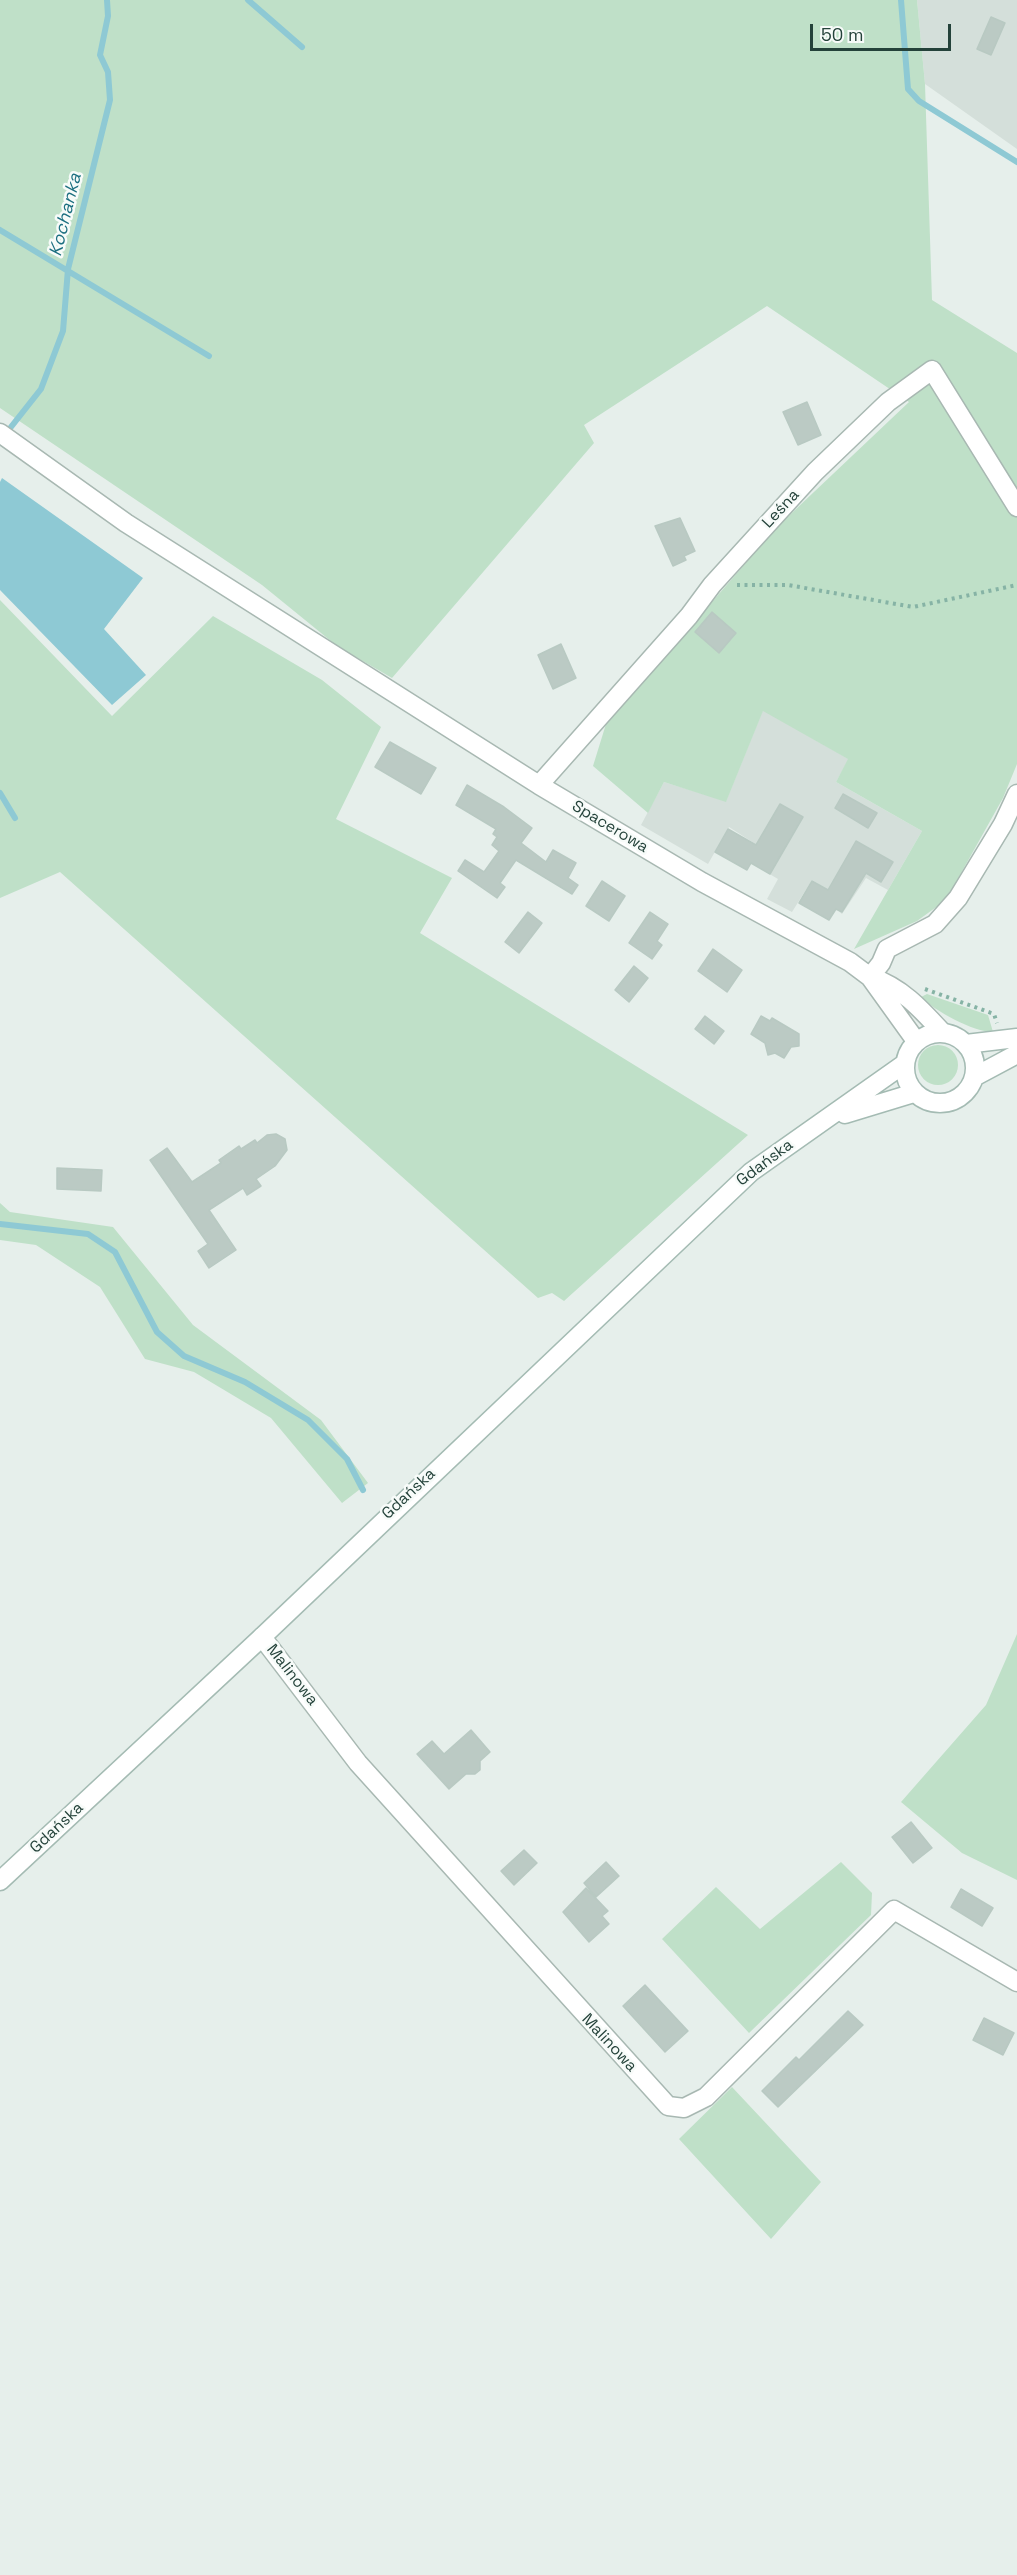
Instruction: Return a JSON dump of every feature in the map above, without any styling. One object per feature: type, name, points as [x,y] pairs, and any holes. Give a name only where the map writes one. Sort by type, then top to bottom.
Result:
[{"type":"street","name":"Leśna","points":[[539,785],[689,616],[712,585],[815,472],[888,402],[932,370],[1017,507]]},
{"type":"street","name":"Spacerowa","points":[[0,433],[126,523],[539,785],[702,882],[850,962],[870,977],[916,1041]]},
{"type":"street","points":[[870,977],[881,963],[887,950],[934,924],[958,898],[1003,824],[1017,794]]},
{"type":"street","name":"Spacerowa","points":[[870,977],[891,984],[910,998],[942,1032]]},
{"type":"street","points":[[974,1077],[974,1060],[966,1044],[951,1034],[942,1032],[928,1034],[916,1041],[908,1052],[904,1064],[906,1080],[914,1093],[927,1101],[941,1103],[961,1095],[974,1077],[1017,1054]]},
{"type":"street","points":[[966,1044],[1017,1038]]},
{"type":"street","name":"Gdańska","points":[[0,1881],[262,1637],[751,1172],[904,1064]]},
{"type":"street","name":"Gdańska","points":[[829,1119],[914,1093]]},
{"type":"street","name":"Malinowa","points":[[262,1637],[358,1763],[668,2106],[684,2108],[706,2097],[894,1910],[1017,1982]]},
{"type":"path","points":[[712,585],[788,585],[913,607],[1017,585]]},
{"type":"shaded area","points":[[917,0],[1017,0],[1017,149],[925,84]]},
{"type":"shaded area","points":[[763,710],[849,759],[836,782],[922,831],[888,890],[866,878],[842,914],[836,909],[828,890],[812,880],[792,912],[767,899],[778,879],[751,863],[760,847],[729,827],[708,864],[641,825],[664,782],[726,801]]},
{"type":"green space","points":[[0,0],[917,0],[925,84],[932,300],[1017,353],[1017,764],[1003,798],[946,900],[917,921],[854,949],[922,831],[836,782],[848,759],[763,711],[726,802],[664,782],[648,813],[593,766],[606,724],[777,527],[909,402],[767,306],[584,425],[594,443],[392,678],[337,646],[262,585],[0,408]]},
{"type":"green space","points":[[0,600],[112,716],[213,616],[322,680],[381,727],[336,819],[452,878],[420,933],[748,1135],[564,1301],[552,1293],[538,1298],[60,872],[0,898]]},
{"type":"green space","points":[[927,994],[988,1015],[993,1032],[965,1025],[945,1014],[921,997]]},
{"type":"green space","points":[[938,1045],[946,1046],[952,1051],[957,1057],[957,1073],[952,1079],[946,1084],[938,1085],[930,1084],[924,1079],[919,1073],[918,1065],[919,1057],[924,1051],[930,1046]]},
{"type":"green space","points":[[0,1203],[10,1212],[113,1227],[193,1325],[321,1420],[368,1483],[342,1503],[271,1418],[194,1372],[145,1359],[100,1287],[36,1245],[0,1240]]},
{"type":"green space","points":[[1017,1634],[1017,1880],[962,1853],[901,1802],[986,1705]]},
{"type":"green space","points":[[841,1862],[872,1893],[871,1915],[749,2033],[662,1939],[716,1887],[760,1929]]},
{"type":"green space","points":[[732,2087],[821,2182],[771,2239],[679,2139]]},
{"type":"water","points":[[2,478],[143,578],[104,629],[146,675],[112,705],[0,590],[0,482]]},
{"type":"building","points":[[991,17],[1005,23],[991,55],[977,49]]},
{"type":"building","points":[[807,402],[821,435],[798,445],[783,412]]},
{"type":"building","points":[[680,518],[695,551],[684,556],[686,560],[673,566],[655,526]]},
{"type":"building","points":[[712,612],[736,633],[719,653],[695,632]]},
{"type":"building","points":[[561,644],[576,678],[553,689],[538,655]]},
{"type":"building","points":[[390,742],[436,768],[421,794],[375,767]]},
{"type":"building","points":[[467,785],[504,807],[532,828],[521,843],[546,862],[553,850],[576,863],[568,878],[578,885],[572,894],[516,860],[500,883],[505,887],[497,898],[458,871],[465,860],[484,872],[499,851],[492,845],[497,837],[493,834],[496,829],[456,805]]},
{"type":"building","points":[[843,794],[877,813],[868,828],[835,808]]},
{"type":"building","points":[[780,804],[803,817],[770,874],[751,863],[747,870],[715,852],[728,829],[756,845]]},
{"type":"building","points":[[856,841],[893,862],[881,882],[866,873],[842,912],[836,909],[829,920],[799,903],[812,881],[828,890]]},
{"type":"building","points":[[602,881],[625,896],[609,921],[586,906]]},
{"type":"building","points":[[528,912],[542,923],[519,953],[505,942]]},
{"type":"building","points":[[650,912],[668,924],[657,941],[662,945],[652,959],[629,943]]},
{"type":"building","points":[[713,949],[742,970],[727,992],[698,971]]},
{"type":"building","points":[[634,966],[648,978],[629,1002],[615,990]]},
{"type":"building","points":[[705,1016],[724,1031],[714,1044],[695,1029]]},
{"type":"building","points":[[761,1016],[770,1021],[772,1018],[799,1034],[799,1046],[791,1047],[784,1058],[775,1053],[768,1055],[765,1043],[751,1034]]},
{"type":"building","points":[[276,1134],[285,1139],[287,1150],[275,1166],[256,1179],[261,1186],[247,1195],[243,1188],[209,1210],[236,1250],[209,1268],[198,1251],[208,1244],[150,1160],[167,1148],[192,1182],[221,1163],[219,1160],[239,1146],[241,1149],[255,1140],[257,1143],[267,1135]]},
{"type":"building","points":[[57,1168],[102,1170],[101,1191],[57,1189]]},
{"type":"building","points":[[471,1730],[490,1752],[480,1761],[480,1770],[475,1774],[466,1774],[449,1789],[417,1754],[432,1741],[444,1754]]},
{"type":"building","points":[[911,1822],[932,1848],[913,1863],[892,1837]]},
{"type":"building","points":[[524,1850],[537,1863],[514,1885],[501,1871]]},
{"type":"building","points":[[606,1862],[619,1876],[596,1897],[584,1883]]},
{"type":"building","points":[[586,1888],[608,1911],[602,1916],[609,1924],[589,1942],[563,1912]]},
{"type":"building","points":[[961,1889],[993,1908],[982,1926],[951,1907]]},
{"type":"building","points":[[645,1985],[688,2031],[665,2052],[623,2006]]},
{"type":"building","points":[[848,2011],[863,2025],[778,2107],[762,2091],[796,2057],[799,2060]]},
{"type":"building","points":[[984,2018],[1014,2033],[1003,2055],[973,2040]]},
{"type":"waterway","name":"Kochanka","points":[[11,427],[41,389],[63,331],[68,269],[110,100],[108,72],[100,55],[108,16],[107,0]]},
{"type":"waterway","points":[[248,0],[302,47]]},
{"type":"waterway","points":[[901,0],[908,89],[919,101],[1017,162]]},
{"type":"waterway","points":[[0,230],[209,356]]},
{"type":"waterway","points":[[0,793],[15,818]]},
{"type":"waterway","points":[[0,1224],[88,1234],[115,1252],[157,1332],[184,1356],[245,1382],[308,1420],[347,1459],[363,1490]]}]
